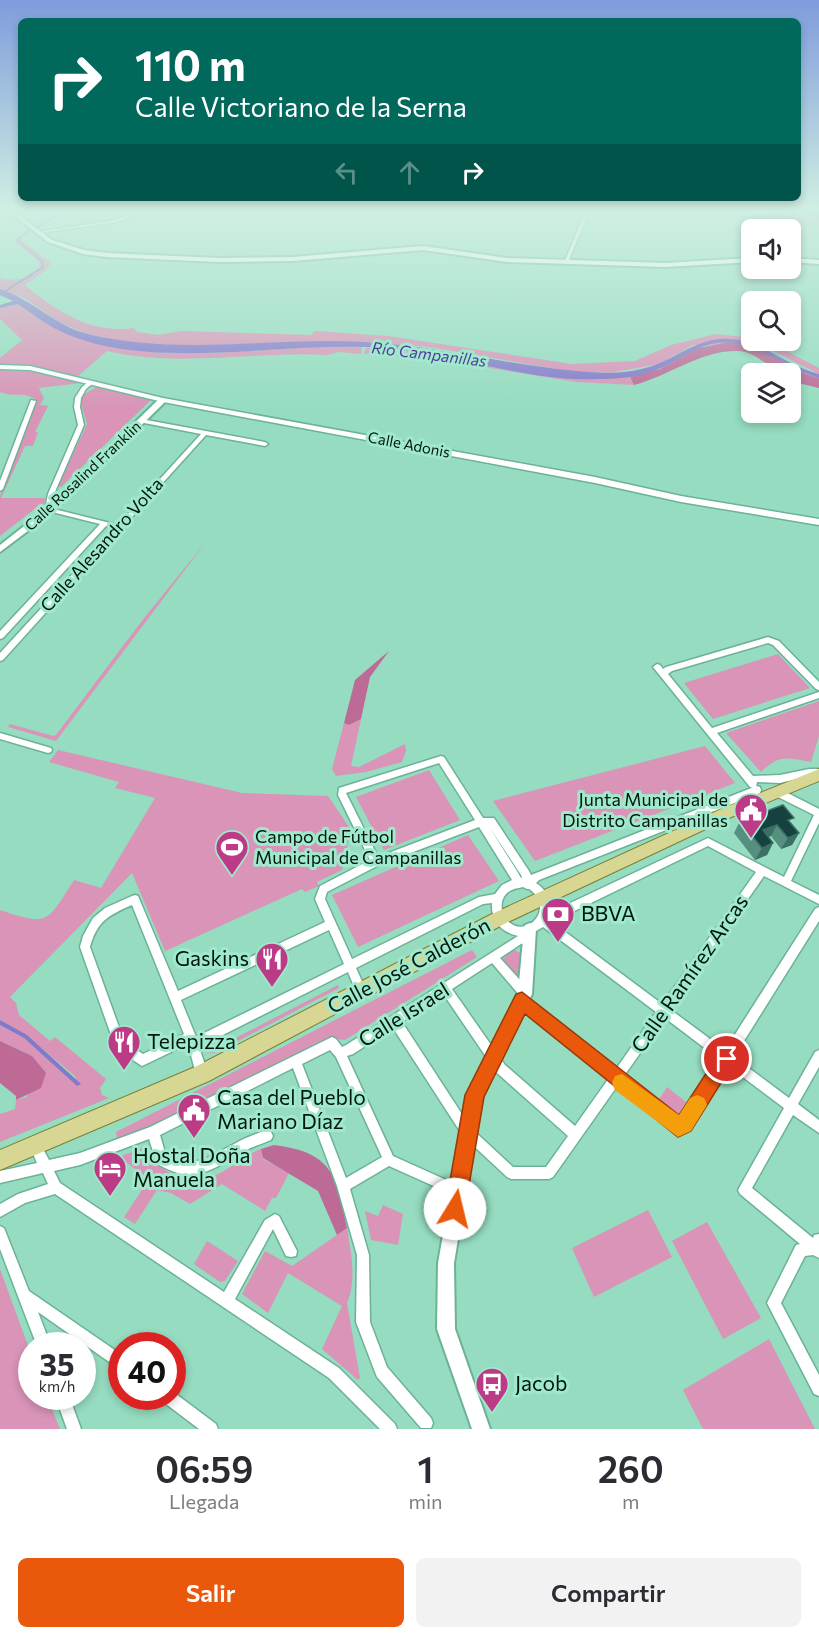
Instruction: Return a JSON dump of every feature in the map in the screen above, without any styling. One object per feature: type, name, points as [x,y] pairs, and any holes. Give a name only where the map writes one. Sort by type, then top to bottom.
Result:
[{"type":"main road","name":"Calle Adonis","points":[[0,367],[30,368],[164,400],[595,480],[681,499],[819,522]]},
{"type":"main road","name":"Calle José Calderón","points":[[0,1160],[36,1147],[202,1074],[500,918],[762,790],[819,774]]},
{"type":"street","points":[[90,383],[83,388],[76,402],[76,411],[81,425],[48,504],[52,508],[119,527]]},
{"type":"street","name":"Calle Rosalind Franklin","points":[[0,549],[52,508],[164,400]]},
{"type":"street","points":[[0,489],[33,401]]},
{"type":"street","points":[[141,421],[265,444]]},
{"type":"street","name":"Calle Alesandro Volta","points":[[0,658],[205,433]]},
{"type":"street","name":"Calle Alesandro Volta","points":[[0,636],[104,524]]},
{"type":"street","points":[[786,882],[819,814],[762,790],[710,732],[661,670],[768,640],[776,643],[819,687]]},
{"type":"street","points":[[710,732],[819,695]]},
{"type":"street","points":[[0,736],[48,750]]},
{"type":"street","points":[[376,862],[342,795],[345,789],[441,759],[514,874],[522,884],[540,892],[545,898],[547,914],[543,921]]},
{"type":"street","points":[[762,790],[766,777],[787,778],[807,771],[819,774]]},
{"type":"street","name":"Calle José Calderón","points":[[175,998],[135,899],[102,913],[88,931],[85,947],[120,1045],[142,1060],[192,1040],[350,966],[482,900],[497,898],[506,887],[522,884],[762,790]]},
{"type":"street","points":[[361,990],[320,899],[323,889],[376,862],[481,822]]},
{"type":"street","points":[[543,921],[708,842],[819,900]]},
{"type":"street","name":"Calle Ramírez Arcas","points":[[467,1132],[511,1173],[549,1173],[763,870]]},
{"type":"street","points":[[482,1429],[446,1329],[446,1263],[475,1095],[492,1056],[524,997],[530,934],[513,928],[500,918],[496,904],[497,898]]},
{"type":"street","points":[[494,958],[524,997],[617,1079],[678,1127],[685,1124],[819,912]]},
{"type":"street","points":[[543,921],[819,1127]]},
{"type":"street","name":"Calle Israel","points":[[0,1177],[45,1168],[153,1132],[332,1043],[340,1053],[395,1022],[494,958],[530,934],[543,921]]},
{"type":"street","points":[[202,1074],[192,1040],[175,998],[330,925]]},
{"type":"street","points":[[446,989],[501,1069],[576,1135]]},
{"type":"street","points":[[395,1022],[467,1132]]},
{"type":"street","points":[[340,1053],[389,1160],[458,1191]]},
{"type":"street","points":[[818,1247],[744,1190],[819,1056]]},
{"type":"street","points":[[296,1062],[343,1186],[363,1255],[363,1322],[382,1372],[426,1423]]},
{"type":"street","points":[[153,1132],[161,1160],[175,1169],[205,1168],[250,1140],[267,1136]]},
{"type":"street","points":[[36,1147],[56,1187],[334,1373],[390,1429]]},
{"type":"street","points":[[343,1186],[389,1160]]},
{"type":"street","points":[[0,1211],[22,1198],[56,1187]]},
{"type":"street","points":[[226,1301],[269,1224],[275,1220],[291,1251]]},
{"type":"street","points":[[0,1232],[39,1332]]},
{"type":"street","points":[[818,1247],[801,1250],[774,1303],[819,1389]]},
{"type":"street","points":[[25,1296],[108,1354]]},
{"type":"street","points":[[68,1410],[74,1429]]},
{"type":"street","points":[[185,1410],[211,1429]]},
{"type":"shaded area","points":[[37,277],[25,285],[75,319],[103,328],[134,328],[137,332],[158,335],[181,331],[311,335],[315,331],[388,336],[572,364],[635,361],[671,345],[716,334],[741,337],[741,346],[693,345],[659,364],[609,373],[568,371],[429,347],[362,342],[176,346],[124,342],[85,333],[59,322],[26,299],[0,289],[0,278]]},
{"type":"shaded area","points":[[18,304],[61,331],[96,343],[132,350],[209,353],[362,347],[361,354],[338,352],[327,355],[189,359],[134,356],[107,351],[77,377],[24,365],[0,365],[0,358],[22,340],[0,319],[0,308]]},
{"type":"shaded area","points":[[730,342],[741,344],[741,351],[764,351],[786,363],[765,363],[744,352],[723,352],[697,359],[634,385],[630,377],[660,369],[698,348]]},
{"type":"shaded area","points":[[366,348],[391,349],[540,374],[600,378],[630,377],[634,385],[576,382],[434,359],[364,354]]},
{"type":"shaded area","points":[[773,351],[787,351],[819,368],[819,374]]},
{"type":"shaded area","points":[[0,368],[29,370],[81,383],[39,388],[44,398],[40,405],[48,406],[35,432],[38,432],[33,446],[25,446],[1,498],[45,498],[44,506],[37,507],[0,536],[0,496],[35,399],[27,395],[0,392]]},
{"type":"shaded area","points":[[801,371],[819,378],[819,388],[801,384]]},
{"type":"shaded area","points":[[96,387],[151,400],[61,487],[58,486],[87,424],[81,403],[83,395]]},
{"type":"shaded area","points":[[205,543],[56,741],[8,727],[10,724],[56,735],[141,622]]},
{"type":"shaded area","points":[[389,651],[370,677],[361,719],[349,725],[344,723],[355,680]]},
{"type":"shaded area","points":[[778,654],[810,688],[713,719],[684,683]]},
{"type":"shaded area","points":[[819,701],[819,736],[811,762],[796,759],[778,760],[761,772],[726,733]]},
{"type":"shaded area","points":[[361,719],[351,766],[359,767],[405,744],[406,751],[402,762],[366,772],[336,776],[332,769],[344,723],[349,725]]},
{"type":"shaded area","points":[[705,746],[735,783],[535,861],[493,801]]},
{"type":"shaded area","points":[[58,750],[242,793],[328,796],[351,830],[342,870],[317,882],[319,886],[305,892],[302,889],[165,951],[132,873],[10,997],[16,1003],[19,1015],[50,1041],[55,1037],[106,1079],[100,1088],[102,1095],[109,1098],[0,1142],[0,1114],[15,1109],[16,1100],[27,1097],[32,1056],[0,1041],[0,1025],[24,1038],[77,1086],[75,1076],[27,1036],[0,1020],[0,910],[38,919],[52,912],[74,880],[101,888],[155,798],[115,788],[119,782],[49,762]]},
{"type":"shaded area","points":[[429,770],[460,820],[384,850],[356,797]]},
{"type":"shaded area","points":[[468,835],[499,881],[358,947],[332,895]]},
{"type":"shaded area","points":[[472,950],[477,957],[345,1040],[327,1038],[156,1125],[117,1140],[116,1132]]},
{"type":"shaded area","points":[[514,950],[523,954],[521,978],[518,981],[501,960]]},
{"type":"shaded area","points":[[338,985],[339,988],[221,1050],[219,1047],[214,1049],[215,1053],[204,1052],[203,1048],[216,1038],[220,1046]]},
{"type":"shaded area","points":[[0,1041],[32,1056],[46,1073],[41,1088],[16,1100],[16,1096],[0,1083]]},
{"type":"shaded area","points":[[667,1087],[686,1102],[677,1116],[658,1101]]},
{"type":"shaded area","points":[[274,1145],[308,1153],[320,1160],[328,1169],[340,1194],[347,1228],[337,1235],[318,1191],[263,1158],[261,1149]]},
{"type":"shaded area","points":[[142,1148],[172,1175],[190,1180],[200,1180],[218,1174],[261,1149],[263,1159],[289,1173],[276,1198],[272,1198],[265,1211],[222,1184],[190,1204],[171,1193],[157,1190],[135,1224],[124,1217],[149,1179],[119,1157]]},
{"type":"shaded area","points":[[383,1205],[403,1214],[398,1245],[371,1240],[365,1211],[378,1216]]},
{"type":"shaded area","points":[[648,1210],[672,1257],[594,1297],[572,1248]]},
{"type":"shaded area","points":[[707,1222],[761,1318],[723,1339],[672,1241]]},
{"type":"shaded area","points":[[347,1228],[352,1285],[347,1303],[360,1378],[358,1380],[322,1349],[342,1306],[288,1273],[268,1313],[242,1294],[265,1251],[292,1266]]},
{"type":"shaded area","points":[[207,1241],[238,1261],[225,1281],[220,1282],[194,1264]]},
{"type":"shaded area","points":[[0,1269],[23,1332],[18,1332],[18,1410],[52,1410],[60,1429],[0,1429]]},
{"type":"shaded area","points":[[769,1339],[815,1429],[703,1429],[683,1390]]},
{"type":"water","name":"Río Campanillas","points":[[0,289],[12,293],[65,325],[88,334],[156,344],[364,342],[424,348],[575,371],[606,373],[647,368],[712,340],[731,339],[741,341],[741,344],[712,344],[646,374],[606,379],[548,377],[392,349],[353,347],[179,353],[136,351],[97,344],[60,331],[18,304],[0,308],[0,305],[13,301],[0,295]]},
{"type":"water","points":[[760,351],[768,351],[791,363],[785,363]]},
{"type":"water","points":[[801,368],[819,374],[819,378],[801,371]]},
{"type":"water","points":[[0,1020],[27,1035],[81,1084],[77,1086],[24,1038],[0,1025]]},
{"type":"building","points":[[783,805],[794,818],[788,820],[799,833],[788,838],[777,825],[763,830],[773,843],[762,848],[740,821]]},
{"type":"waterway","points":[[4,292],[28,277]]},
{"type":"slow traffic","points":[[622,1083],[678,1127],[685,1124],[697,1105]]},
{"type":"place","name":"Junta Municipal de Distrito Campanillas","points":[[751,839]]},
{"type":"place","name":"Campo de Fútbol Municipal de Campanillas","points":[[232,876]]},
{"type":"place","name":"BBVA","points":[[558,943]]},
{"type":"place","name":"Gaskins","points":[[272,988]]},
{"type":"place","name":"Telepizza","points":[[124,1071]]},
{"type":"place","name":"Casa del Pueblo Mariano Díaz","points":[[194,1139]]},
{"type":"place","name":"Hostal Doña Manuela","points":[[110,1197]]},
{"type":"place","name":"Jacob","points":[[492,1413]]},
{"type":"route","points":[[455,1209],[475,1095],[492,1056],[522,1000],[678,1127],[685,1124],[727,1059]]}]
